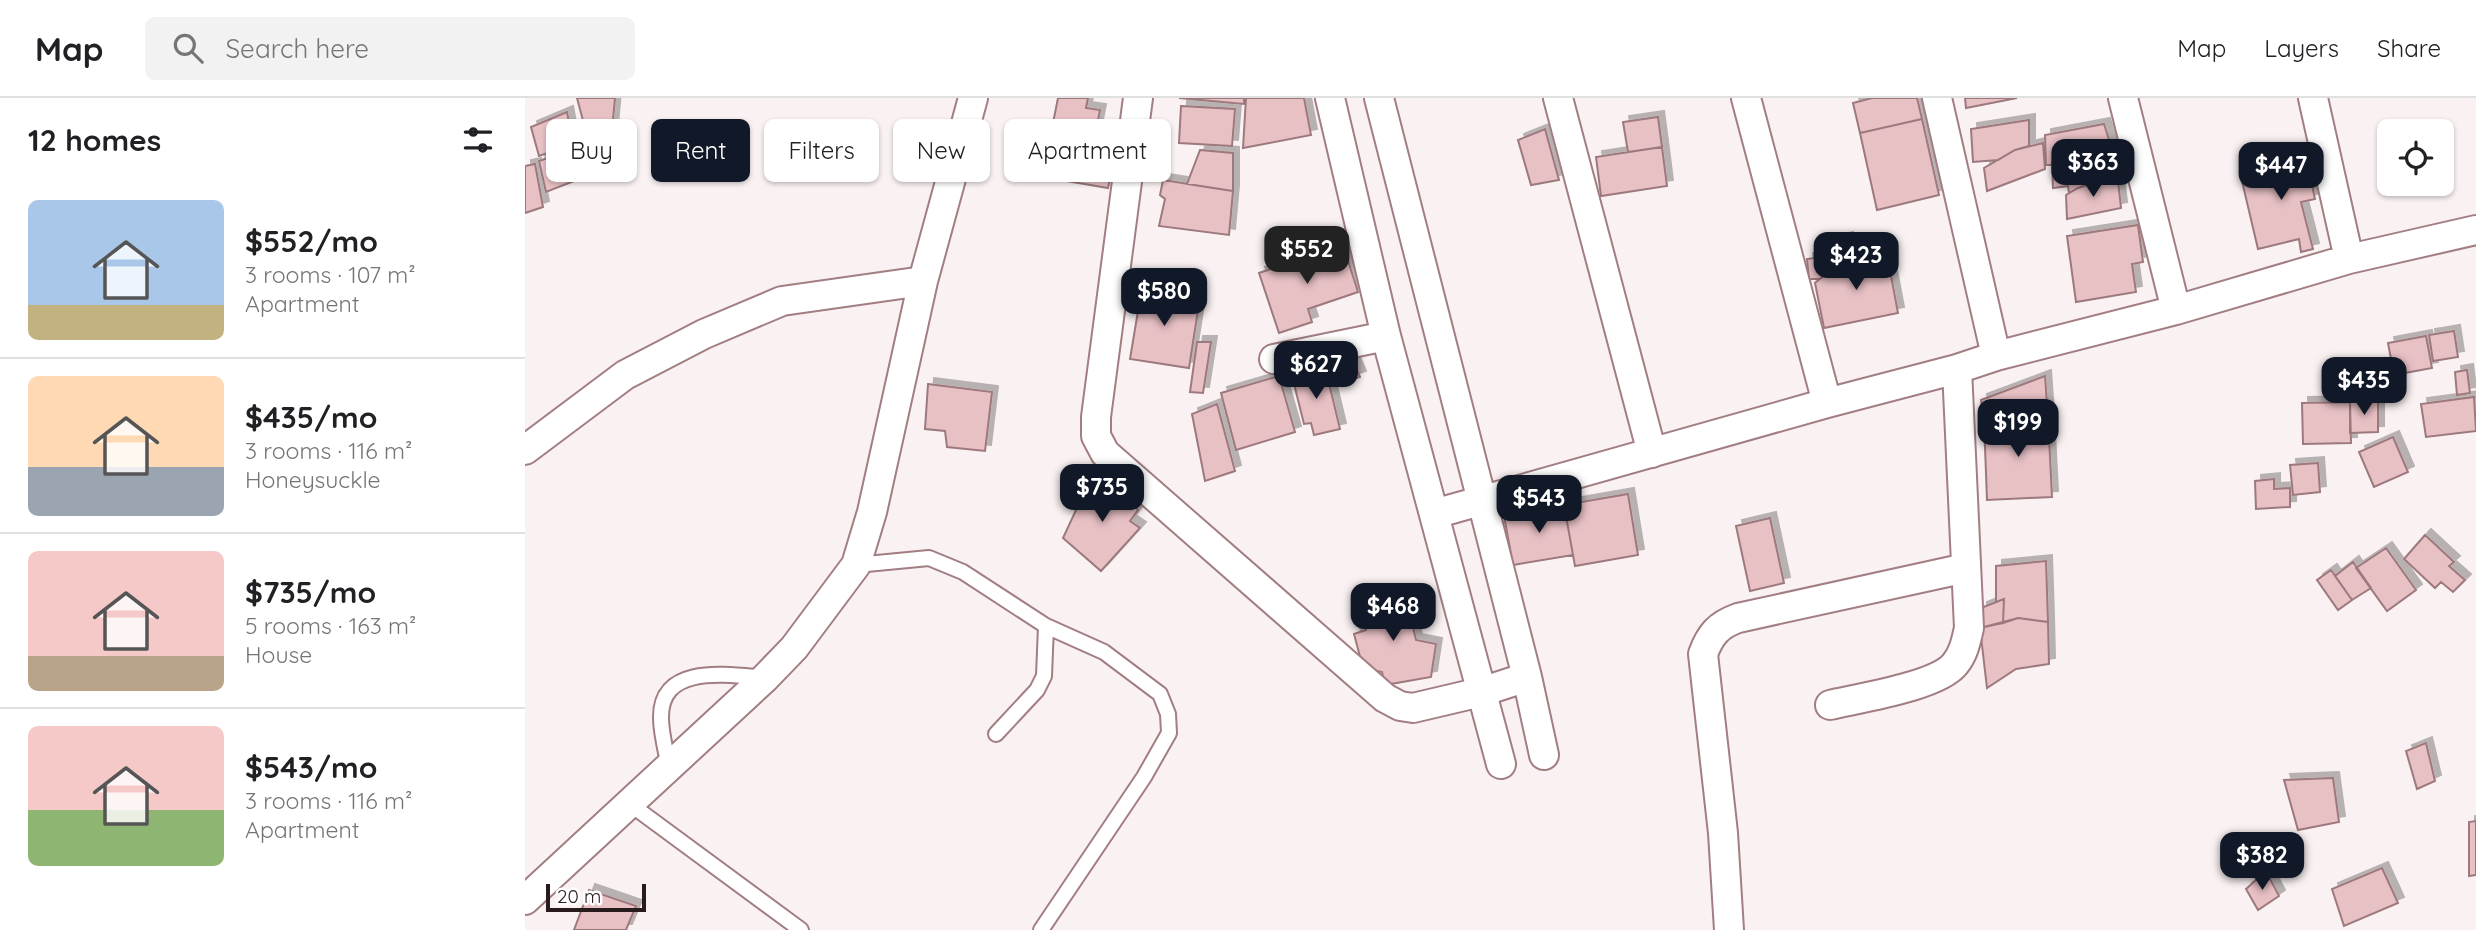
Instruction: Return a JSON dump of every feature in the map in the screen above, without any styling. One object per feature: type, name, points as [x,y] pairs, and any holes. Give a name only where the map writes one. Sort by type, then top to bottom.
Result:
[{"type":"street","points":[[525,900],[765,678],[794,648],[856,565],[872,512],[923,281],[973,98]]},
{"type":"street","points":[[1138,98],[1096,416],[1097,436],[1105,453],[1385,698],[1400,706],[1413,708],[1481,692],[1527,677]]},
{"type":"street","points":[[1330,98],[1386,336],[1501,764]]},
{"type":"street","points":[[1379,98],[1527,677],[1544,755]]},
{"type":"street","points":[[1558,98],[1652,453]]},
{"type":"street","points":[[1746,98],[1827,403]]},
{"type":"street","points":[[1937,98],[1996,356]]},
{"type":"street","points":[[2123,98],[2176,310]]},
{"type":"street","points":[[2313,98],[2349,259]]},
{"type":"street","points":[[1434,514],[1827,403],[1958,369],[1996,356],[2176,310],[2349,259],[2476,230]]},
{"type":"street","points":[[525,450],[625,375],[704,334],[771,305],[782,301],[923,281]]},
{"type":"street","points":[[1274,359],[1386,336]]},
{"type":"street","points":[[1830,705],[1934,679],[1954,667],[1964,651],[1969,628],[1958,369]]},
{"type":"street","points":[[1729,930],[1723,833],[1703,654],[1715,630],[1738,618],[1966,568]]},
{"type":"lane","points":[[856,565],[929,558],[963,572],[1046,626],[1104,652],[1160,694],[1168,714],[1169,733],[1144,777],[1041,930]]},
{"type":"lane","points":[[996,734],[1037,690],[1044,676],[1046,626]]},
{"type":"lane","points":[[669,767],[660,715],[665,697],[674,687],[697,676],[722,674],[765,678]]},
{"type":"lane","points":[[630,804],[801,930]]},
{"type":"building","points":[[577,98],[615,98],[613,119],[583,119]]},
{"type":"building","points":[[1058,98],[1088,98],[1086,108],[1100,110],[1098,119],[1054,119]]},
{"type":"building","points":[[1179,98],[1244,98],[1244,104]]},
{"type":"building","points":[[1246,98],[1304,98],[1311,135],[1243,148]]},
{"type":"building","points":[[1872,98],[1917,98],[1922,119],[1860,133],[1853,103]]},
{"type":"building","points":[[1965,98],[2017,98],[1966,108]]},
{"type":"building","points":[[1181,106],[1235,109],[1232,146],[1179,143]]},
{"type":"building","points":[[567,112],[568,119],[550,119]]},
{"type":"building","points":[[1658,117],[1662,147],[1628,152],[1623,122]]},
{"type":"building","points":[[1922,119],[1939,195],[1877,210],[1860,133]]},
{"type":"building","points":[[2029,120],[2029,146],[2015,150],[1998,160],[1973,162],[1971,129]]},
{"type":"building","points":[[546,121],[546,154],[539,156],[531,127]]},
{"type":"building","points":[[2104,124],[2111,146],[2046,165],[2045,135]]},
{"type":"building","points":[[1545,129],[1559,180],[1531,185],[1518,140]]},
{"type":"building","points":[[2043,143],[2045,169],[1987,191],[1984,168],[2015,150]]},
{"type":"building","points":[[2111,146],[2118,181],[2102,180],[2069,193],[2068,186],[2053,188],[2052,162]]},
{"type":"building","points":[[1662,147],[1667,186],[1601,196],[1596,157]]},
{"type":"building","points":[[2304,149],[2315,199],[2301,202],[2313,249],[2301,252],[2299,239],[2258,249],[2241,177],[2284,167],[2281,154]]},
{"type":"building","points":[[1200,150],[1233,153],[1233,191],[1187,184]]},
{"type":"building","points":[[546,159],[546,182],[571,182],[546,192],[539,161]]},
{"type":"building","points":[[535,164],[543,207],[525,213],[525,166]]},
{"type":"building","points":[[2102,180],[2118,181],[2121,208],[2067,219],[2066,195]]},
{"type":"building","points":[[1171,181],[1233,191],[1229,235],[1159,226],[1165,199],[1160,195],[1163,182]]},
{"type":"building","points":[[1073,182],[1109,182],[1108,188]]},
{"type":"building","points":[[2138,225],[2143,262],[2132,264],[2136,292],[2076,302],[2067,236]]},
{"type":"building","points":[[1847,238],[1849,255],[1834,258],[1833,241]]},
{"type":"building","points":[[1343,245],[1358,292],[1308,309],[1312,322],[1279,333],[1259,273]]},
{"type":"building","points":[[1831,249],[1836,266],[1825,270],[1820,252]]},
{"type":"building","points":[[1821,257],[1824,276],[1820,279],[1809,279],[1807,259]]},
{"type":"building","points":[[1846,257],[1888,260],[1898,313],[1824,328],[1815,283]]},
{"type":"building","points":[[1142,287],[1189,293],[1186,308],[1198,310],[1189,368],[1130,359]]},
{"type":"building","points":[[2454,331],[2458,357],[2433,361],[2429,335]]},
{"type":"building","points":[[2426,336],[2432,368],[2394,375],[2388,343]]},
{"type":"building","points":[[1197,342],[1211,342],[1203,393],[1190,392]]},
{"type":"building","points":[[1350,353],[1360,377],[1345,382],[1335,359]]},
{"type":"building","points":[[1313,366],[1316,378],[1327,375],[1340,429],[1314,435],[1311,423],[1304,424],[1291,372]]},
{"type":"building","points":[[2467,370],[2470,393],[2457,395],[2455,372]]},
{"type":"building","points":[[1279,376],[1295,432],[1236,450],[1221,393]]},
{"type":"building","points":[[2045,376],[2048,418],[1984,421],[1981,400]]},
{"type":"building","points":[[928,384],[992,392],[985,451],[947,447],[945,431],[925,429]]},
{"type":"building","points":[[2474,397],[2476,431],[2426,437],[2421,404]]},
{"type":"building","points":[[2350,402],[2378,402],[2378,432],[2350,433]]},
{"type":"building","points":[[2350,402],[2351,443],[2303,444],[2302,403]]},
{"type":"building","points":[[1217,404],[1235,471],[1205,481],[1192,414]]},
{"type":"building","points":[[2048,418],[2052,497],[1987,500],[1984,421]]},
{"type":"building","points":[[2393,437],[2408,472],[2374,487],[2359,452]]},
{"type":"building","points":[[2318,463],[2320,492],[2293,495],[2290,465]]},
{"type":"building","points":[[1107,479],[1138,510],[1130,521],[1140,528],[1101,571],[1063,538],[1083,495]]},
{"type":"building","points":[[2274,479],[2274,489],[2290,488],[2290,507],[2256,509],[2255,481]]},
{"type":"building","points":[[1628,494],[1638,555],[1575,566],[1564,505]]},
{"type":"building","points":[[1564,505],[1573,555],[1513,565],[1504,516]]},
{"type":"building","points":[[1770,518],[1784,583],[1750,591],[1736,526]]},
{"type":"building","points":[[2425,535],[2454,562],[2449,566],[2465,580],[2453,592],[2441,582],[2435,588],[2404,559]]},
{"type":"building","points":[[2386,548],[2416,590],[2387,611],[2356,568]]},
{"type":"building","points":[[2046,561],[2048,622],[2018,618],[2003,623],[2004,599],[1996,602],[1996,566]]},
{"type":"building","points":[[2353,562],[2371,588],[2352,600],[2335,576]]},
{"type":"building","points":[[2331,570],[2352,600],[2338,610],[2317,580]]},
{"type":"building","points":[[1383,597],[1407,602],[1416,640],[1436,644],[1431,677],[1385,685],[1382,672],[1363,668],[1354,634],[1366,630],[1363,602]]},
{"type":"building","points":[[2004,599],[2003,623],[1980,628],[1981,608]]},
{"type":"building","points":[[2018,618],[2048,622],[2049,664],[2016,669],[1987,688],[1980,628]]},
{"type":"building","points":[[2426,743],[2435,781],[2417,789],[2406,751]]},
{"type":"building","points":[[2333,778],[2339,822],[2298,830],[2284,780]]},
{"type":"building","points":[[2476,821],[2476,875],[2469,876],[2469,822]]},
{"type":"building","points":[[2382,868],[2398,903],[2344,926],[2332,889]]},
{"type":"building","points":[[2268,875],[2279,896],[2258,910],[2246,889],[2256,880]]},
{"type":"building","points":[[589,890],[636,906],[626,930],[574,930]]}]
